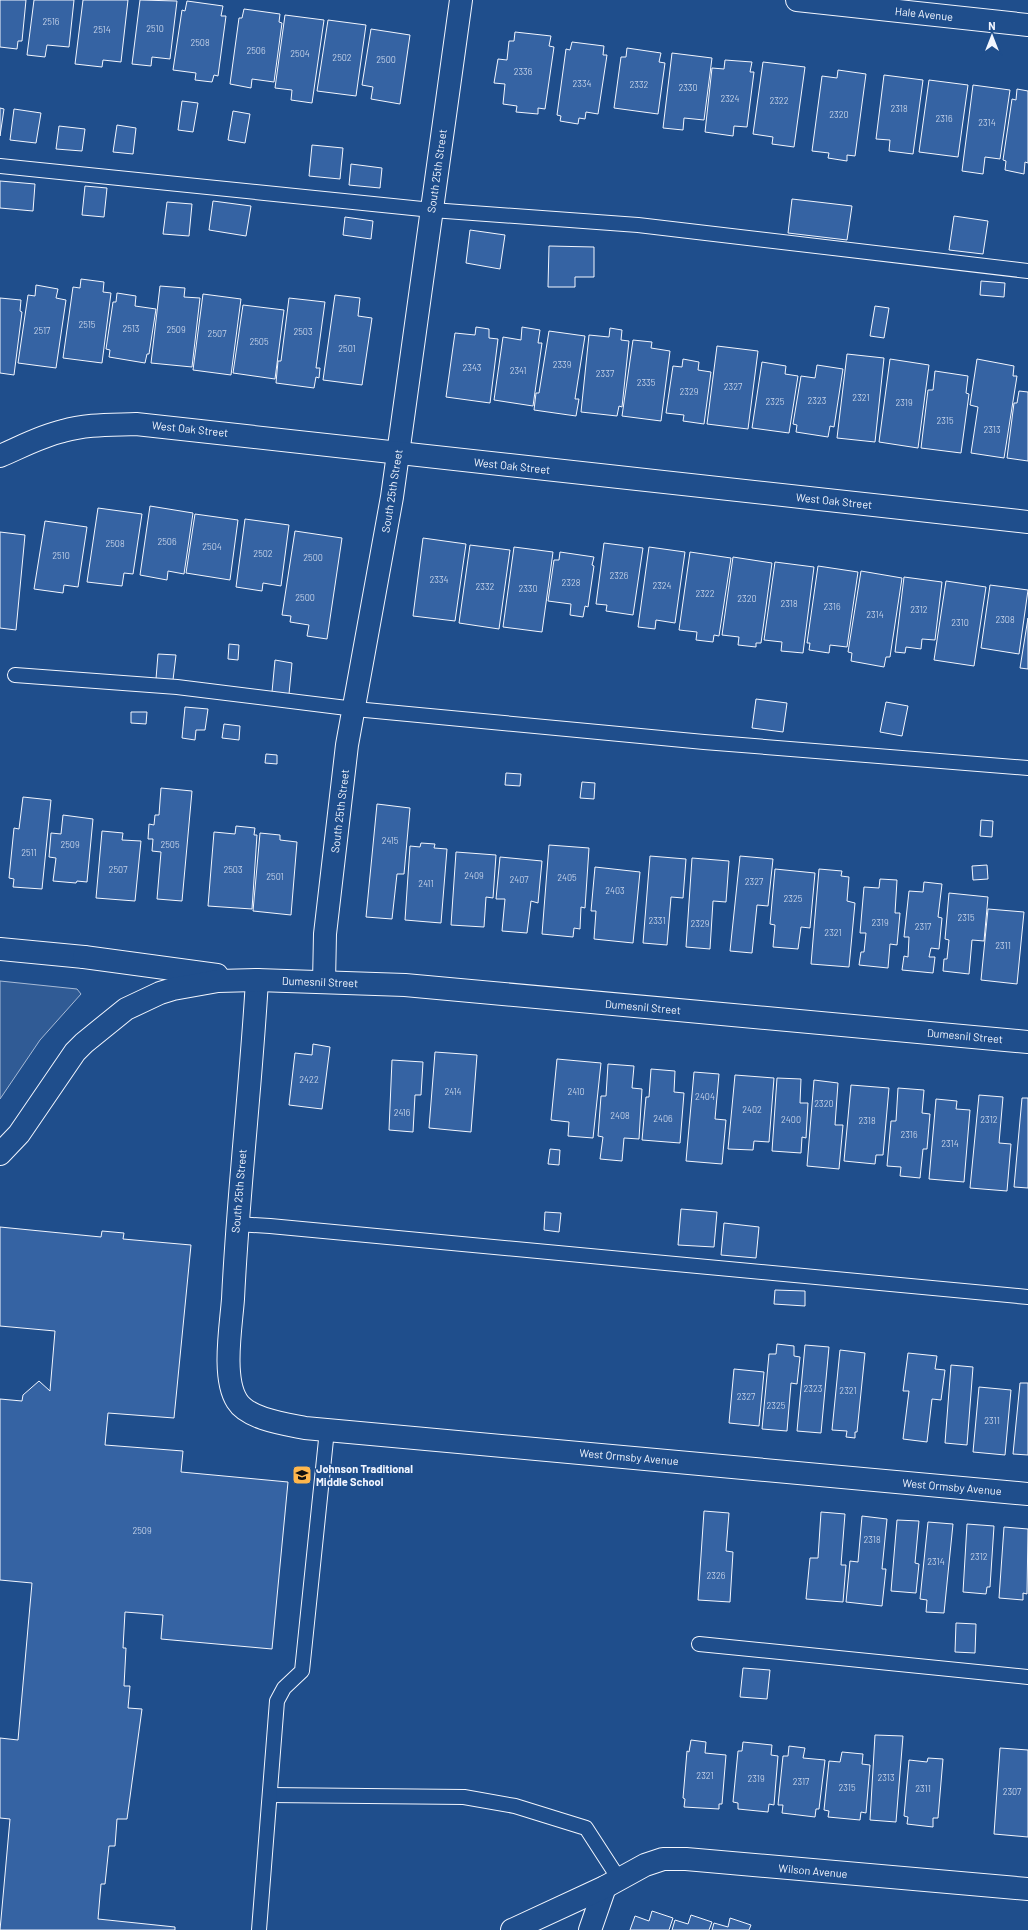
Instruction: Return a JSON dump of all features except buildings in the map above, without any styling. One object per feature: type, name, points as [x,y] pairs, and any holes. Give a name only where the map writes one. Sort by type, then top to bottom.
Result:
[{"type":"street","name":"South 25th Street","points":[[324,982],[325,934],[347,746],[355,710],[398,453],[461,0]]},
{"type":"street","name":"Hale Avenue","points":[[797,0],[1028,26]]},
{"type":"street","name":"West Oak Street","points":[[0,456],[41,437],[64,430],[87,426],[136,424],[182,427],[398,453],[1028,522]]},
{"type":"street","name":"Dumesnil Street","points":[[0,949],[84,957],[257,980]]},
{"type":"street","name":"South 25th Street","points":[[237,1402],[232,1392],[229,1368],[236,1224],[257,980]]},
{"type":"street","name":"Dumesnil Street","points":[[0,1154],[19,1134],[75,1052],[84,1043],[126,1010],[173,989],[218,981],[257,980],[405,986],[1028,1042]]},
{"type":"street","name":"West Ormsby Avenue","points":[[237,1402],[244,1410],[274,1422],[327,1430],[1028,1494]]},
{"type":"street","name":"Wilson Avenue","points":[[512,1930],[612,1883],[645,1865],[663,1859],[686,1859],[1028,1889]]},
{"type":"street","points":[[590,1930],[612,1883]]},
{"type":"lane","points":[[0,166],[432,210],[638,225],[1028,271]]},
{"type":"lane","points":[[15,675],[177,687],[355,710],[712,742],[1028,768]]},
{"type":"lane","points":[[236,1224],[1028,1297]]},
{"type":"lane","points":[[259,1930],[277,1701],[284,1688],[302,1671],[327,1430]]},
{"type":"lane","points":[[699,1644],[1028,1677]]},
{"type":"lane","points":[[270,1795],[464,1797],[515,1806],[586,1828],[612,1883]]},
{"type":"shaded area","points":[[0,981],[77,989],[81,994],[40,1040],[0,1099]]},
{"type":"place","name":"Johnson Traditional Middle School","points":[[302,1475]]}]
